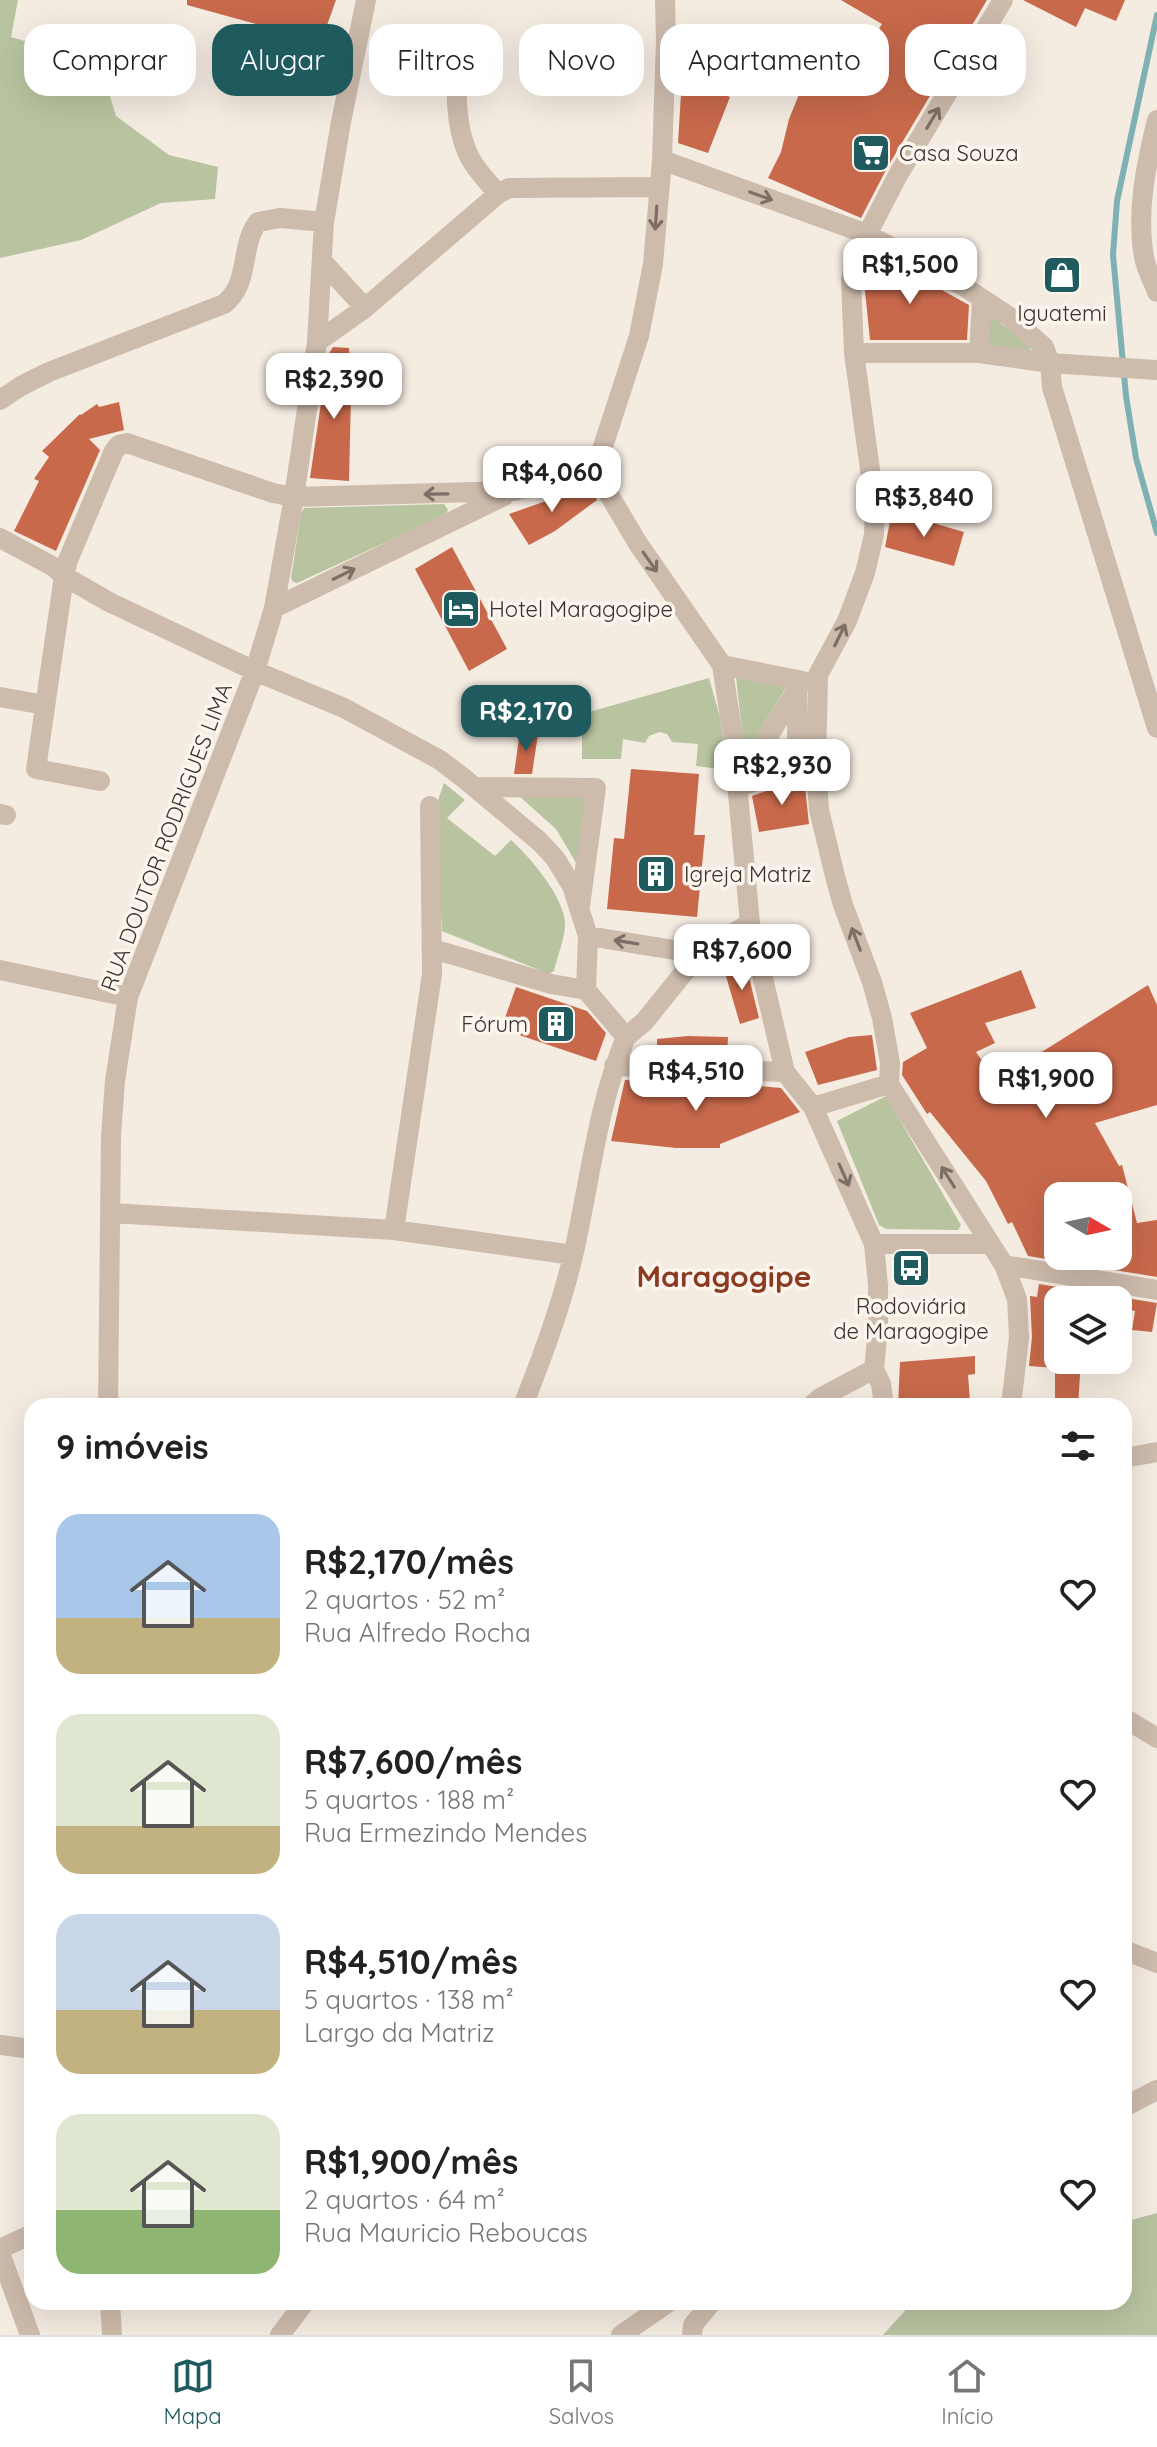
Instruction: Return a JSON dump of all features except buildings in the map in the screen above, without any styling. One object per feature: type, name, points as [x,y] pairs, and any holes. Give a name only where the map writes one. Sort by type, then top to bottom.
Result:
[{"type":"street","name":"RUA DOUTOR RODRIGUES LIMA","points":[[108,1398],[113,1109],[128,997],[255,671],[274,608],[317,342],[324,222],[366,0]]},
{"type":"street","points":[[665,0],[662,160],[653,264],[639,336],[595,471],[637,542],[722,665],[728,698],[750,923],[785,1072],[813,1107],[874,1244],[878,1285],[874,1369],[883,1398]]},
{"type":"street","points":[[737,787],[847,621],[865,573],[874,535],[875,506],[854,353],[851,280],[857,254],[898,175],[1003,0]]},
{"type":"street","points":[[458,96],[464,142],[472,162],[498,194]]},
{"type":"street","points":[[1157,120],[1143,189],[1141,216],[1157,292]]},
{"type":"street","points":[[662,160],[867,234],[982,299],[1044,347],[1050,363],[1052,387],[1157,728]]},
{"type":"street","points":[[317,342],[365,308],[498,194],[509,188],[658,187]]},
{"type":"street","points":[[0,400],[49,372],[224,304],[238,288],[256,225],[274,218],[324,222]]},
{"type":"street","points":[[322,261],[365,308]]},
{"type":"street","points":[[979,353],[982,299]]},
{"type":"street","points":[[854,353],[979,353],[1050,363],[1156,370]]},
{"type":"street","points":[[100,781],[36,769],[68,560],[119,445],[127,443],[273,493],[294,497],[513,491],[595,471]]},
{"type":"street","points":[[274,608],[513,491]]},
{"type":"street","points":[[0,538],[109,602],[255,671],[344,708],[440,760],[516,821],[555,858],[572,886],[588,936],[586,990]]},
{"type":"street","points":[[722,665],[806,682]]},
{"type":"street","points":[[737,787],[797,768],[806,682]]},
{"type":"street","points":[[806,682],[819,810],[843,905],[882,1018],[890,1063],[889,1084],[1004,1265],[1017,1299],[1012,1398]]},
{"type":"street","points":[[0,697],[45,705]]},
{"type":"street","points":[[475,787],[596,788],[580,910]]},
{"type":"street","points":[[394,1230],[430,996],[433,949],[430,806]]},
{"type":"street","points":[[526,1398],[562,1299],[598,1129],[614,1066],[626,1037],[644,1022],[699,954],[750,923]]},
{"type":"street","points":[[588,936],[699,954]]},
{"type":"street","points":[[433,949],[551,984],[586,990],[626,1037]]},
{"type":"street","points":[[0,970],[128,997]]},
{"type":"street","points":[[614,1066],[785,1072]]},
{"type":"street","points":[[813,1107],[889,1084]]},
{"type":"street","points":[[112,1213],[394,1230],[573,1255]]},
{"type":"street","points":[[874,1244],[989,1244]]},
{"type":"street","points":[[1004,1265],[1157,1290]]},
{"type":"street","points":[[820,1398],[874,1369]]},
{"type":"street","points":[[1132,1457],[1157,1452]]},
{"type":"street","points":[[1132,1723],[1157,1738]]},
{"type":"street","points":[[1132,1953],[1157,1963]]},
{"type":"street","points":[[0,2045],[24,2048]]},
{"type":"street","points":[[1132,2103],[1157,2090]]},
{"type":"street","points":[[24,2238],[0,2251],[30,2335]]},
{"type":"street","points":[[110,2310],[112,2335]]},
{"type":"street","points":[[280,2335],[299,2310]]},
{"type":"street","points":[[621,2335],[657,2310]]},
{"type":"street","points":[[676,2310],[692,2330],[706,2310]]},
{"type":"green space","points":[[0,0],[18,0],[11,37],[24,41],[24,96],[110,96],[116,116],[169,155],[218,167],[215,199],[161,203],[81,240],[0,258]]},
{"type":"green space","points":[[987,312],[1031,347],[1030,351],[984,347]]},
{"type":"green space","points":[[444,504],[448,510],[445,515],[297,583],[291,578],[304,508]]},
{"type":"green space","points":[[736,677],[787,686],[747,752],[744,749]]},
{"type":"green space","points":[[709,678],[720,717],[727,770],[696,766],[698,744],[672,742],[667,734],[659,732],[649,736],[645,743],[623,739],[621,759],[582,759],[582,714]]},
{"type":"green space","points":[[444,783],[465,800],[447,818],[495,856],[511,840],[554,892],[565,927],[554,971],[549,974],[442,931],[436,806]]},
{"type":"green space","points":[[586,793],[578,866],[556,829],[518,795]]},
{"type":"green space","points":[[886,1096],[961,1225],[958,1230],[886,1229],[879,1225],[837,1121]]},
{"type":"green space","points":[[1157,2213],[1157,2335],[883,2335],[906,2310],[1132,2310],[1132,2220]]},
{"type":"waterway","points":[[1157,15],[1117,201],[1113,255],[1126,396],[1136,458],[1157,533]]},
{"type":"place","name":"Casa Souza","points":[[871,153]]},
{"type":"place","name":"Iguatemi","points":[[1062,275]]},
{"type":"place","name":"Hotel Maragogipe","points":[[461,609]]},
{"type":"place","name":"Igreja Matriz","points":[[656,874]]},
{"type":"place","name":"Fórum","points":[[556,1024]]},
{"type":"place","name":"Rodoviária de Maragogipe","points":[[911,1268]]},
{"type":"district","name":"Maragogipe","points":[[724,1276]]}]
